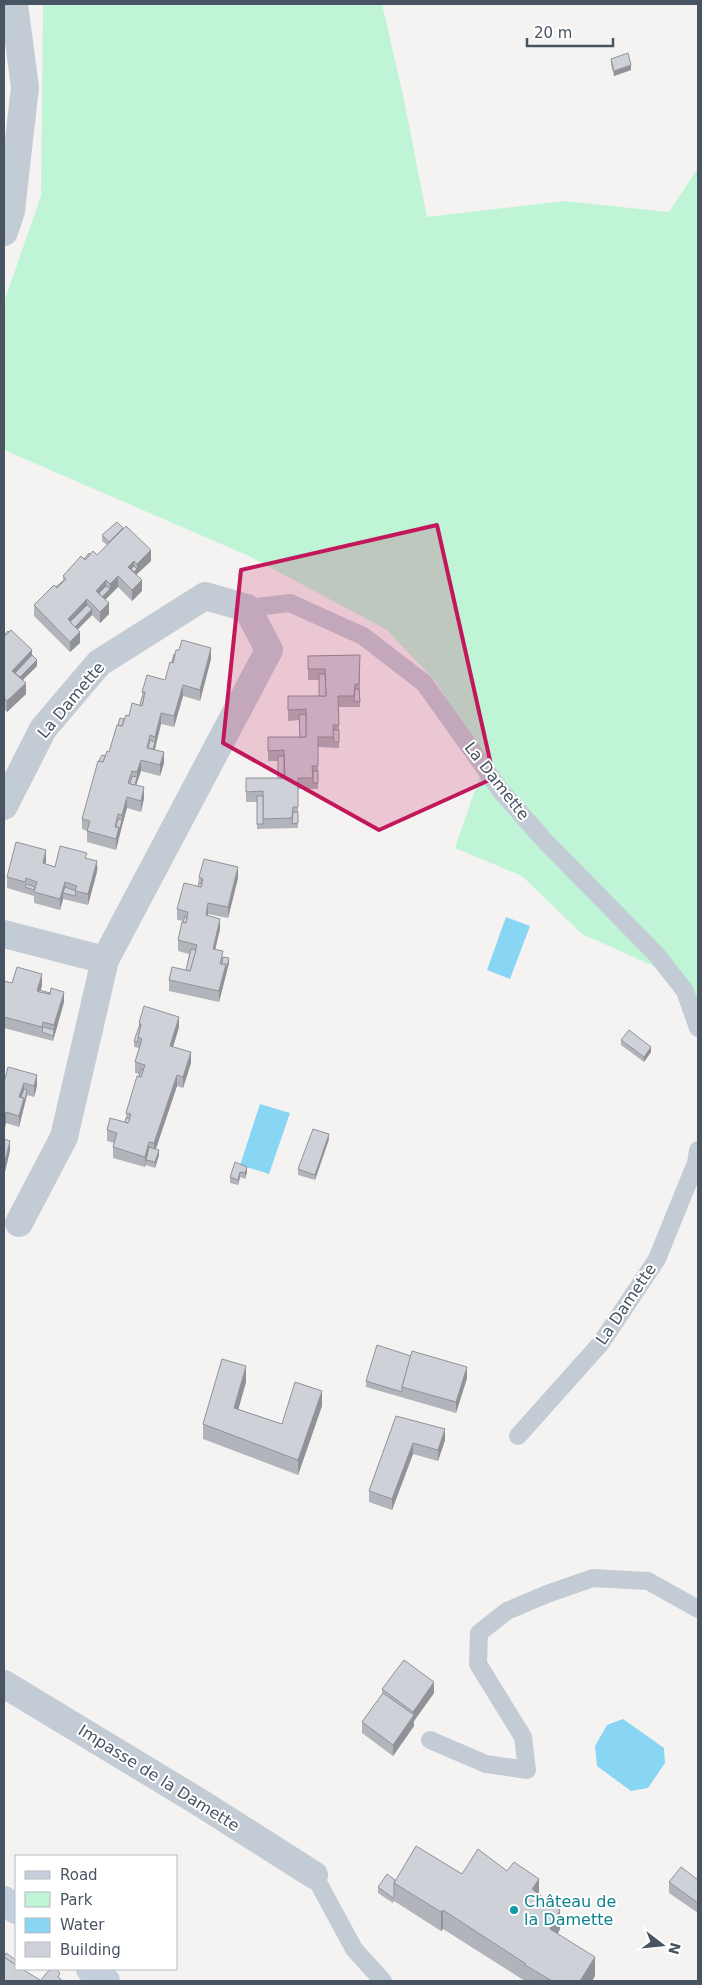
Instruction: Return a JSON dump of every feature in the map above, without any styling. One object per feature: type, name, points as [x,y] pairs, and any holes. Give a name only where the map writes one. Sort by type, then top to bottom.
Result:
[{"type":"main road","points":[[4,1900],[15,1909]]},
{"type":"main road","points":[[91,1970],[106,1981]]},
{"type":"street","points":[[4,232],[11,211],[25,87],[14,4]]},
{"type":"street","name":"La Damette","points":[[4,806],[43,729],[99,663],[204,596],[247,608]]},
{"type":"street","points":[[18,1224],[64,1138],[106,960],[269,650],[247,608]]},
{"type":"street","points":[[4,934],[106,960]]},
{"type":"street","name":"Impasse de la Damette","points":[[4,1684],[199,1802],[314,1875]]},
{"type":"lane","name":"La Damette","points":[[247,608],[290,603],[363,636],[424,683],[501,790],[543,839],[656,954],[685,991],[698,1028]]},
{"type":"lane","name":"La Damette","points":[[518,1436],[601,1343],[657,1259],[696,1163],[698,1150]]},
{"type":"lane","points":[[430,1740],[486,1764],[527,1770],[524,1737],[478,1664],[478,1633],[507,1611],[547,1594],[593,1578],[648,1581],[698,1609]]},
{"type":"lane","points":[[314,1875],[354,1948],[383,1981]]},
{"type":"highlighted area","points":[[437,525],[494,778],[379,830],[223,743],[241,570]]},
{"type":"green space","points":[[43,4],[382,4],[403,95],[427,217],[564,201],[669,212],[698,168],[698,1008],[687,981],[582,934],[522,876],[455,848],[485,761],[436,682],[387,630],[249,556],[4,450],[4,302],[41,196]]},
{"type":"water","points":[[506,917],[530,926],[510,979],[487,970]]},
{"type":"water","points":[[260,1104],[290,1113],[269,1174],[240,1165]]},
{"type":"water","points":[[623,1719],[664,1748],[665,1763],[648,1788],[631,1791],[597,1766],[595,1746],[607,1725]]},
{"type":"building","points":[[628,53],[631,65],[614,71],[611,59]]},
{"type":"building","points":[[117,522],[123,528],[109,542],[102,535]]},
{"type":"building","points":[[126,526],[151,550],[137,564],[134,561],[128,567],[142,580],[132,590],[118,576],[110,584],[106,580],[96,591],[109,603],[100,612],[87,599],[68,619],[80,632],[70,642],[34,605],[54,585],[57,588],[66,579],[63,576],[81,556],[85,560],[93,551],[97,555]]},
{"type":"building","points":[[134,566],[137,569],[134,572],[131,569]]},
{"type":"building","points":[[106,586],[110,589],[102,597],[99,593]]},
{"type":"building","points":[[87,605],[92,609],[75,627],[70,622]]},
{"type":"building","points":[[11,630],[32,650],[12,671],[26,683],[7,701],[4,698],[4,637]]},
{"type":"building","points":[[182,640],[211,648],[200,690],[183,685],[174,716],[161,713],[155,737],[150,735],[147,748],[164,752],[160,765],[141,760],[137,772],[132,771],[128,783],[144,787],[141,801],[127,797],[122,815],[118,814],[115,827],[119,827],[116,839],[87,831],[90,821],[82,819],[98,761],[103,762],[107,751],[109,752],[117,725],[122,726],[126,715],[129,716],[132,703],[142,706],[145,692],[142,692],[147,675],[165,680],[170,662],[173,663],[176,650],[179,650]]},
{"type":"building","points":[[32,655],[37,660],[20,677],[15,673]]},
{"type":"building","points":[[360,655],[359,684],[355,684],[354,696],[338,696],[339,725],[333,725],[334,737],[318,737],[318,766],[312,766],[313,778],[298,778],[298,807],[293,807],[292,818],[263,819],[263,791],[246,792],[246,778],[285,778],[284,750],[268,751],[268,737],[306,737],[306,709],[288,710],[288,696],[326,696],[325,669],[308,669],[308,656]]},
{"type":"building","points":[[319,674],[325,674],[326,696],[319,696]]},
{"type":"building","points":[[355,689],[359,689],[360,702],[354,701]]},
{"type":"building","points":[[142,697],[144,697],[142,706],[140,705]]},
{"type":"building","points":[[306,714],[306,737],[300,737],[299,715]]},
{"type":"building","points":[[120,718],[124,719],[122,726],[118,725]]},
{"type":"building","points":[[333,730],[339,730],[339,742],[334,742]]},
{"type":"building","points":[[150,740],[155,742],[153,749],[148,748]]},
{"type":"building","points":[[102,755],[105,756],[103,762],[99,761]]},
{"type":"building","points":[[278,756],[284,756],[284,778],[278,778]]},
{"type":"building","points":[[313,771],[318,771],[318,783],[313,783]]},
{"type":"building","points":[[132,776],[137,777],[135,785],[130,784]]},
{"type":"building","points":[[257,796],[263,796],[263,824],[257,824]]},
{"type":"building","points":[[293,812],[298,812],[298,823],[292,824]]},
{"type":"building","points":[[118,819],[122,820],[119,832],[119,827],[116,827]]},
{"type":"building","points":[[16,842],[46,850],[43,863],[55,867],[60,846],[87,853],[85,858],[97,861],[88,894],[75,891],[77,886],[65,882],[60,899],[34,892],[37,882],[26,878],[25,882],[7,877]]},
{"type":"building","points":[[204,859],[238,867],[228,907],[208,903],[206,915],[220,919],[213,949],[223,951],[220,964],[226,964],[219,991],[169,980],[172,967],[190,971],[197,945],[178,940],[182,922],[186,923],[188,912],[177,909],[184,883],[201,887],[203,879],[199,877]]},
{"type":"building","points":[[26,884],[35,887],[34,890],[25,887]]},
{"type":"building","points":[[65,887],[76,891],[75,896],[63,893]]},
{"type":"building","points":[[185,916],[187,917],[186,923],[183,922]]},
{"type":"building","points":[[191,949],[196,950],[190,971],[186,970]]},
{"type":"building","points":[[223,957],[229,958],[226,970],[226,964],[222,964]]},
{"type":"building","points":[[17,967],[42,974],[37,991],[50,994],[51,988],[64,992],[54,1025],[43,1022],[42,1027],[4,1017],[4,981],[12,983]]},
{"type":"building","points":[[39,990],[50,993],[50,994],[39,992]]},
{"type":"building","points":[[144,1006],[179,1017],[170,1046],[191,1052],[183,1077],[177,1075],[154,1143],[149,1142],[145,1157],[113,1147],[117,1133],[107,1130],[110,1118],[128,1123],[131,1114],[126,1113],[137,1076],[141,1077],[145,1065],[135,1062],[142,1039],[138,1037],[141,1024],[139,1023]]},
{"type":"building","points":[[141,1024],[138,1042],[134,1041]]},
{"type":"building","points":[[43,1027],[54,1030],[53,1036],[42,1032]]},
{"type":"building","points":[[629,1030],[651,1047],[644,1057],[621,1040]]},
{"type":"building","points":[[8,1067],[37,1075],[34,1086],[24,1083],[19,1097],[24,1098],[19,1116],[6,1112],[4,1120],[4,1079]]},
{"type":"building","points":[[141,1069],[143,1070],[141,1077],[139,1076]]},
{"type":"building","points":[[24,1089],[27,1090],[24,1103],[24,1098],[21,1097]]},
{"type":"building","points":[[313,1129],[329,1134],[315,1175],[298,1169]]},
{"type":"building","points":[[4,1139],[10,1141],[4,1165]]},
{"type":"building","points":[[149,1147],[159,1150],[155,1162],[146,1160]]},
{"type":"building","points":[[235,1162],[247,1167],[245,1173],[240,1172],[238,1180],[230,1177]]},
{"type":"building","points":[[377,1345],[411,1356],[402,1392],[366,1381]]},
{"type":"building","points":[[412,1351],[467,1367],[456,1402],[402,1387]]},
{"type":"building","points":[[222,1359],[246,1366],[234,1408],[282,1424],[295,1382],[322,1391],[298,1460],[203,1424]]},
{"type":"building","points":[[396,1416],[445,1429],[438,1450],[413,1443],[392,1499],[369,1491]]},
{"type":"building","points":[[404,1660],[434,1682],[413,1712],[382,1689]]},
{"type":"building","points":[[383,1693],[414,1715],[393,1745],[362,1722]]},
{"type":"building","points":[[416,1846],[462,1874],[478,1849],[507,1871],[514,1862],[539,1879],[532,1889],[560,1910],[550,1929],[595,1957],[580,1981],[552,1981],[443,1910],[441,1912],[394,1883]]},
{"type":"building","points":[[681,1867],[698,1880],[698,1903],[669,1882]]},
{"type":"building","points":[[387,1874],[395,1880],[393,1898],[378,1887]]},
{"type":"building","points":[[6,1953],[15,1959],[15,1964],[4,1957]]},
{"type":"building","points":[[4,1957],[15,1964],[15,1970],[24,1970],[40,1980],[39,1981],[4,1981]]},
{"type":"building","points":[[49,1970],[57,1970],[60,1973],[58,1977],[63,1981],[40,1981]]},
{"type":"place","name":"Château de la Damette","points":[[514,1910]]}]
